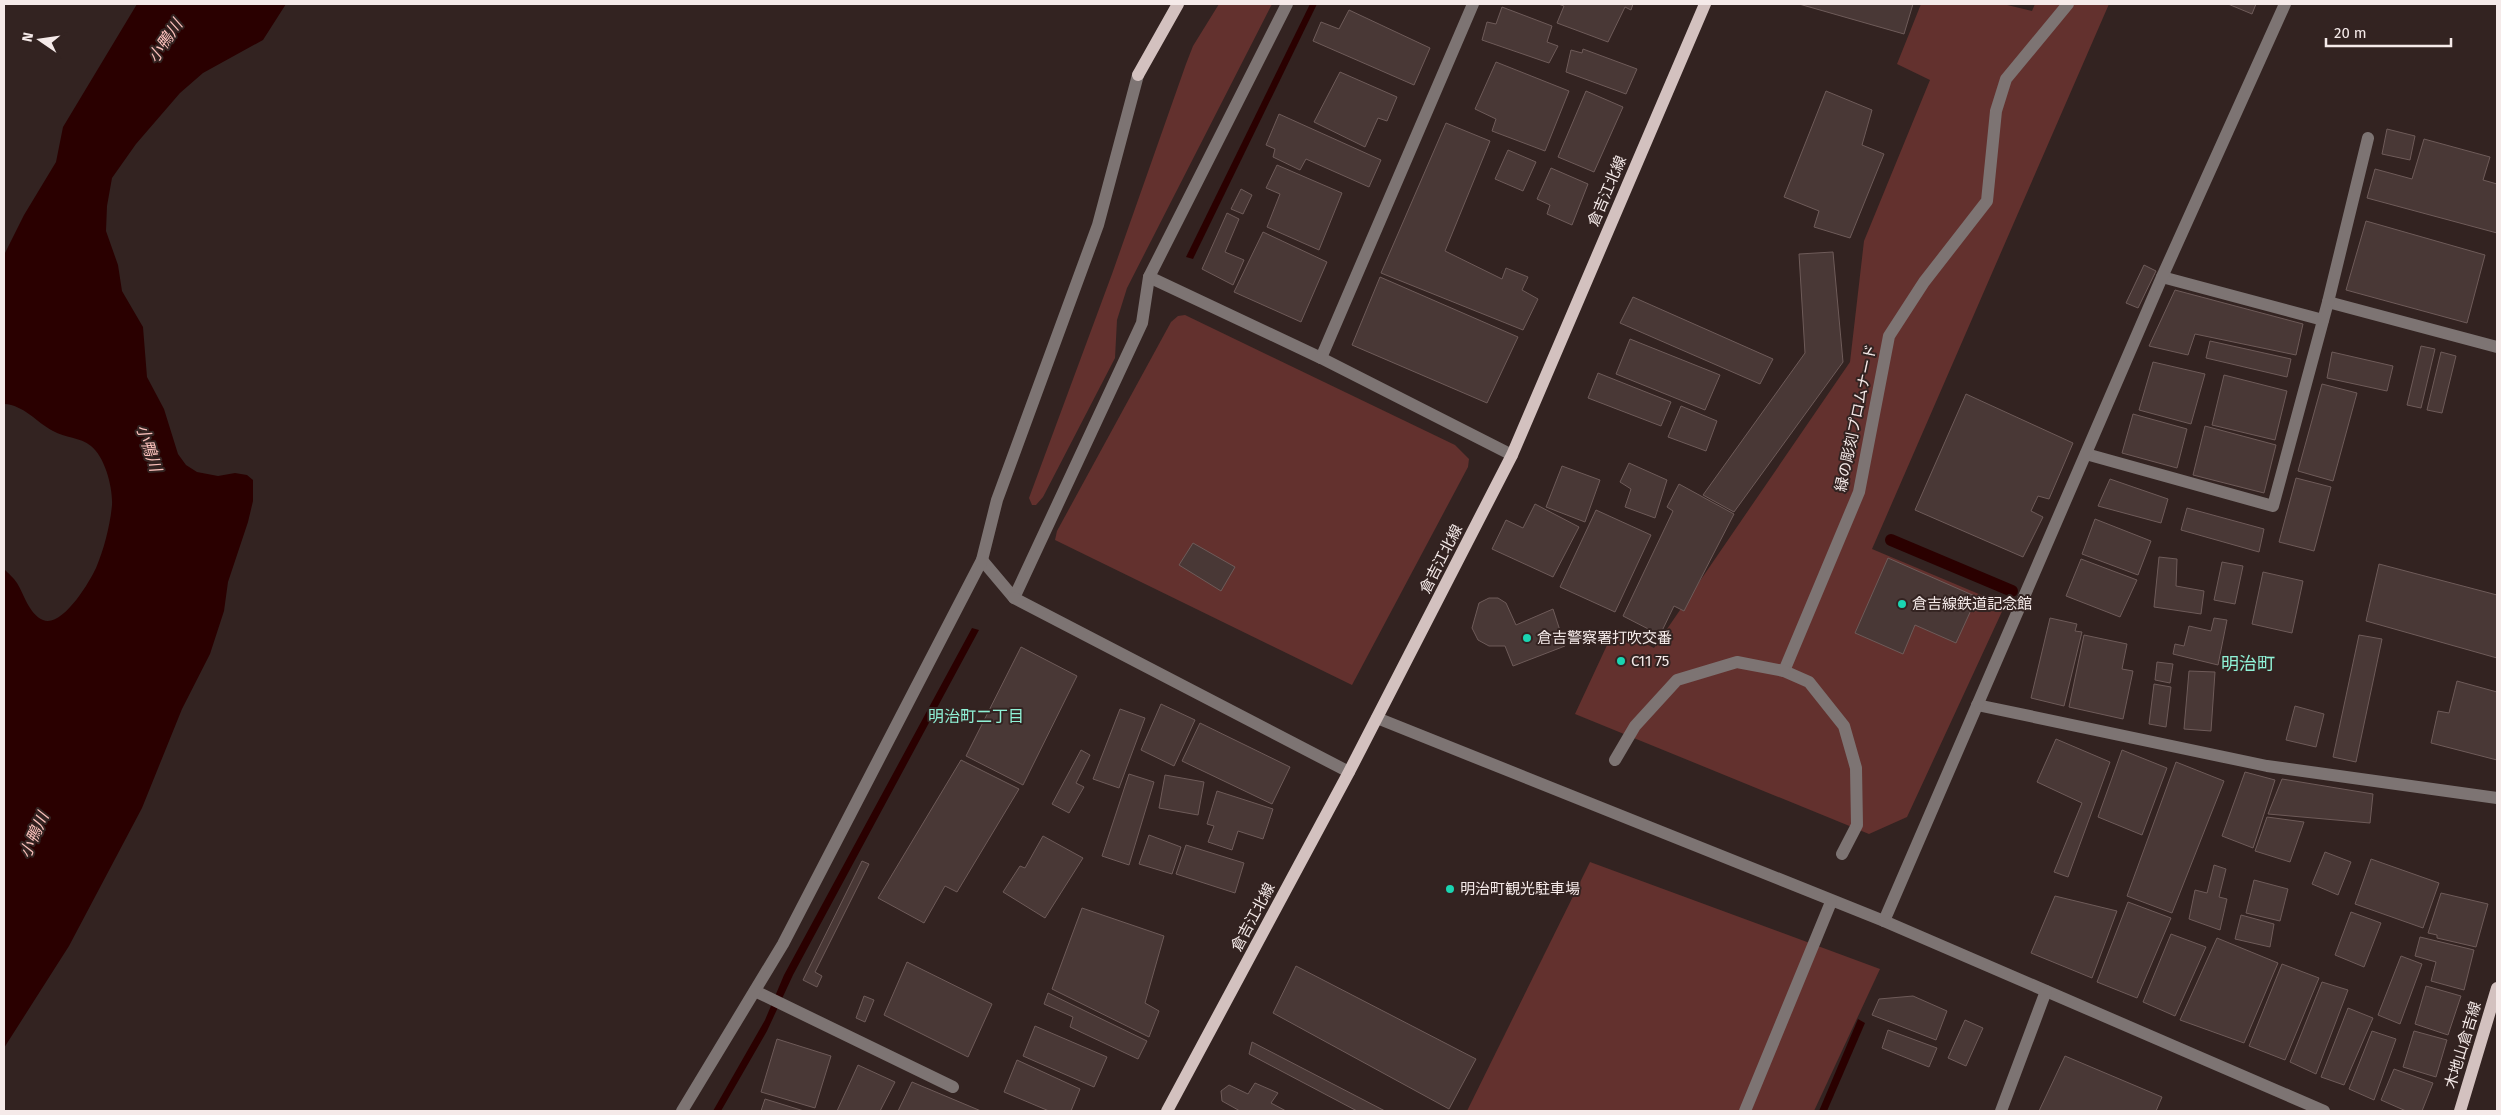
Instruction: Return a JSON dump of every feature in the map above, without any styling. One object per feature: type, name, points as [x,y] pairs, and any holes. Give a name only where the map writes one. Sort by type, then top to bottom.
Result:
[{"type":"main road","points":[[1138,75],[1178,4]]},
{"type":"main road","name":"倉吉江北線","points":[[1167,1111],[1349,772],[1512,455],[1705,4]]},
{"type":"main road","name":"木地山倉吉線","points":[[2460,1111],[2497,988]]},
{"type":"street","points":[[1014,598],[1142,323],[1149,277],[1287,4]]},
{"type":"street","points":[[1321,358],[1473,4]]},
{"type":"street","name":"緑の彫刻プロムナード","points":[[1784,671],[1859,492],[1889,336],[1924,282],[1987,202],[1996,112],[2006,79],[2068,4]]},
{"type":"street","points":[[1884,921],[2162,277],[2285,4]]},
{"type":"street","points":[[682,1111],[783,944],[982,560],[997,500],[1098,225],[1138,75]]},
{"type":"street","points":[[2086,454],[2273,506],[2328,302],[2368,138]]},
{"type":"street","points":[[1149,277],[1321,358],[1512,455]]},
{"type":"street","points":[[2162,277],[2323,320]]},
{"type":"street","points":[[2328,302],[2497,347]]},
{"type":"street","points":[[982,560],[1014,598],[1349,772]]},
{"type":"street","points":[[1615,760],[1634,726],[1677,680],[1737,662],[1784,671],[1809,682],[1844,726],[1856,768],[1857,825],[1842,854]]},
{"type":"street","points":[[1977,705],[2267,766],[2497,798]]},
{"type":"street","points":[[1377,718],[1832,902],[1884,921],[2324,1111]]},
{"type":"street","points":[[1746,1111],[1832,902]]},
{"type":"street","points":[[755,991],[952,1087]]},
{"type":"street","points":[[2001,1111],[2046,991]]},
{"type":"shaded area","points":[[1219,4],[1272,4],[1127,288],[1117,320],[1115,358],[1043,497],[1036,505],[1032,505],[1029,498],[1112,274],[1186,64],[1193,46]]},
{"type":"shaded area","points":[[1921,4],[2003,4],[2032,11],[2035,4],[2109,4],[1872,549],[2005,605],[1907,817],[1869,834],[1575,714],[1615,628],[1654,648],[1850,362],[1864,241],[1930,80],[1897,64]]},
{"type":"shaded area","points":[[1185,315],[1455,445],[1469,459],[1468,467],[1352,685],[1055,540],[1057,531],[1171,322],[1178,316]]},
{"type":"shaded area","points":[[1590,862],[1880,969],[1814,1111],[1467,1111]]},
{"type":"water","name":"小鴨川","points":[[137,4],[286,4],[263,40],[203,73],[180,93],[136,144],[112,178],[107,206],[106,231],[118,265],[122,291],[143,327],[147,377],[164,409],[178,454],[186,465],[197,472],[218,476],[235,473],[247,475],[253,480],[253,501],[228,582],[224,611],[210,654],[182,709],[142,808],[69,946],[4,1048],[4,569],[16,581],[30,609],[38,617],[50,621],[58,617],[74,603],[96,568],[110,521],[112,498],[104,465],[91,446],[58,433],[18,407],[4,404],[4,255],[24,215],[56,162],[63,127]]},
{"type":"water","points":[[1310,4],[1317,4],[1193,259],[1186,257]]},
{"type":"water","points":[[972,628],[979,630],[793,975],[767,1031],[721,1111],[713,1111],[765,1020],[784,975]]},
{"type":"water","points":[[1858,1019],[1865,1023],[1827,1111],[1819,1111]]},
{"type":"building","points":[[1558,4],[1633,4],[1631,10],[1625,7],[1608,42],[1557,23],[1564,6]]},
{"type":"building","points":[[1799,4],[1913,4],[1904,34]]},
{"type":"building","points":[[2228,4],[2256,4],[2252,14]]},
{"type":"building","points":[[1502,7],[1552,26],[1547,42],[1558,46],[1549,63],[1482,40],[1487,22],[1496,24]]},
{"type":"building","points":[[1349,10],[1430,48],[1414,85],[1313,41],[1321,22],[1339,29]]},
{"type":"building","points":[[1583,49],[1637,69],[1626,94],[1566,72],[1571,50],[1582,53]]},
{"type":"building","points":[[1496,62],[1569,91],[1545,151],[1492,131],[1496,119],[1475,109]]},
{"type":"building","points":[[1340,72],[1397,97],[1387,121],[1378,118],[1365,147],[1314,122]]},
{"type":"building","points":[[1586,91],[1623,107],[1594,172],[1558,157]]},
{"type":"building","points":[[1826,91],[1872,110],[1862,145],[1884,154],[1850,238],[1814,227],[1819,211],[1784,197]]},
{"type":"building","points":[[1279,114],[1381,160],[1369,187],[1306,159],[1300,170],[1273,157],[1275,149],[1266,145]]},
{"type":"building","points":[[1446,123],[1490,141],[1445,251],[1502,279],[1506,268],[1528,277],[1522,290],[1538,299],[1523,330],[1381,273]]},
{"type":"building","points":[[2387,129],[2415,136],[2410,160],[2382,154]]},
{"type":"building","points":[[2424,139],[2490,157],[2483,180],[2497,184],[2497,233],[2367,198],[2375,169],[2412,179]]},
{"type":"building","points":[[1508,150],[1536,162],[1523,191],[1495,179]]},
{"type":"building","points":[[1277,165],[1342,193],[1319,250],[1267,227],[1280,194],[1266,188]]},
{"type":"building","points":[[1551,168],[1588,184],[1572,225],[1547,214],[1550,205],[1537,199]]},
{"type":"building","points":[[1241,189],[1252,195],[1243,214],[1231,209]]},
{"type":"building","points":[[1227,213],[1239,219],[1225,252],[1244,260],[1233,285],[1202,269]]},
{"type":"building","points":[[2366,221],[2485,255],[2467,323],[2346,290]]},
{"type":"building","points":[[1263,232],[1327,262],[1301,322],[1234,292]]},
{"type":"building","points":[[1833,252],[1843,362],[1734,512],[1703,495],[1805,353],[1799,254]]},
{"type":"building","points":[[2144,265],[2156,271],[2138,308],[2126,303]]},
{"type":"building","points":[[1380,277],[1518,337],[1487,403],[1352,345]]},
{"type":"building","points":[[2175,290],[2303,324],[2296,355],[2195,334],[2188,355],[2149,346]]},
{"type":"building","points":[[1633,297],[1773,359],[1760,384],[1620,323]]},
{"type":"building","points":[[1630,339],[1720,375],[1705,410],[1616,374]]},
{"type":"building","points":[[2210,341],[2291,359],[2287,377],[2206,358]]},
{"type":"building","points":[[2421,346],[2435,349],[2421,408],[2407,405]]},
{"type":"building","points":[[2332,352],[2393,366],[2387,391],[2327,378]]},
{"type":"building","points":[[2441,352],[2456,356],[2442,413],[2427,410]]},
{"type":"building","points":[[2153,362],[2205,374],[2191,424],[2139,410]]},
{"type":"building","points":[[1598,373],[1671,402],[1661,426],[1588,398]]},
{"type":"building","points":[[2224,375],[2287,391],[2275,440],[2212,425]]},
{"type":"building","points":[[2322,384],[2357,393],[2333,481],[2298,471]]},
{"type":"building","points":[[1966,394],[2073,443],[2049,499],[2038,496],[2031,511],[2043,517],[2023,557],[1915,510]]},
{"type":"building","points":[[1681,406],[1717,421],[1706,451],[1668,437]]},
{"type":"building","points":[[2133,414],[2187,429],[2177,468],[2122,453]]},
{"type":"building","points":[[2205,426],[2276,445],[2264,493],[2193,475]]},
{"type":"building","points":[[1629,463],[1667,480],[1655,518],[1625,507],[1631,489],[1620,482]]},
{"type":"building","points":[[1562,466],[1600,480],[1585,522],[1546,507]]},
{"type":"building","points":[[2296,478],[2331,487],[2314,551],[2279,542]]},
{"type":"building","points":[[2110,479],[2168,499],[2161,523],[2098,506]]},
{"type":"building","points":[[1679,484],[1734,514],[1684,611],[1674,606],[1660,635],[1623,616],[1673,511],[1667,507]]},
{"type":"building","points":[[1535,504],[1579,527],[1553,577],[1492,549],[1506,520],[1523,528]]},
{"type":"building","points":[[2187,508],[2264,529],[2259,552],[2181,530]]},
{"type":"building","points":[[1596,510],[1651,535],[1615,612],[1560,587]]},
{"type":"building","points":[[2095,519],[2151,541],[2138,575],[2082,554]]},
{"type":"building","points":[[1193,543],[1235,567],[1221,591],[1179,565]]},
{"type":"building","points":[[2159,557],[2177,559],[2176,586],[2204,591],[2201,614],[2154,607]]},
{"type":"building","points":[[1888,558],[1977,597],[1956,643],[1915,625],[1903,654],[1855,633]]},
{"type":"building","points":[[2081,559],[2137,580],[2120,617],[2066,596]]},
{"type":"building","points":[[2222,562],[2243,566],[2235,604],[2214,600]]},
{"type":"building","points":[[2379,564],[2497,595],[2497,658],[2366,621]]},
{"type":"building","points":[[2263,572],[2303,581],[2292,633],[2252,624]]},
{"type":"building","points":[[1489,598],[1498,598],[1506,603],[1516,625],[1553,609],[1565,646],[1513,666],[1505,646],[1489,646],[1478,640],[1472,628],[1479,603]]},
{"type":"building","points":[[2050,618],[2077,624],[2075,631],[2082,632],[2064,706],[2031,698]]},
{"type":"building","points":[[2214,618],[2227,620],[2218,665],[2173,654],[2175,644],[2184,646],[2189,626],[2211,631]]},
{"type":"building","points":[[2084,635],[2127,644],[2122,669],[2133,671],[2123,719],[2069,707]]},
{"type":"building","points":[[2359,635],[2382,639],[2356,762],[2333,757]]},
{"type":"building","points":[[1021,647],[1077,676],[1023,785],[966,756]]},
{"type":"building","points":[[2157,662],[2173,664],[2170,683],[2155,680]]},
{"type":"building","points":[[2189,671],[2215,672],[2211,731],[2184,729]]},
{"type":"building","points":[[2457,681],[2497,692],[2497,760],[2431,743],[2438,711],[2449,713]]},
{"type":"building","points":[[2154,684],[2171,687],[2166,727],[2149,724]]},
{"type":"building","points":[[1161,704],[1195,720],[1174,766],[1141,750]]},
{"type":"building","points":[[2295,706],[2324,714],[2316,747],[2286,740]]},
{"type":"building","points":[[1120,709],[1145,718],[1119,788],[1093,779]]},
{"type":"building","points":[[1200,723],[1290,767],[1272,804],[1182,761]]},
{"type":"building","points":[[2056,739],[2110,762],[2068,877],[2054,872],[2082,803],[2037,782]]},
{"type":"building","points":[[1081,750],[1090,755],[1076,783],[1084,787],[1069,813],[1052,804]]},
{"type":"building","points":[[2122,750],[2167,768],[2142,835],[2098,817]]},
{"type":"building","points":[[961,760],[1019,789],[957,892],[945,886],[924,923],[878,898]]},
{"type":"building","points":[[2176,762],[2224,781],[2172,913],[2127,896]]},
{"type":"building","points":[[2245,772],[2275,780],[2253,848],[2222,836]]},
{"type":"building","points":[[1129,774],[1154,782],[1129,865],[1102,856]]},
{"type":"building","points":[[1165,775],[1204,782],[1198,815],[1159,808]]},
{"type":"building","points":[[2282,779],[2373,794],[2370,823],[2268,814]]},
{"type":"building","points":[[1217,791],[1273,809],[1263,839],[1238,831],[1232,850],[1208,842],[1214,826],[1207,824]]},
{"type":"building","points":[[2267,817],[2304,822],[2290,862],[2255,851]]},
{"type":"building","points":[[1149,835],[1181,847],[1172,874],[1139,864]]},
{"type":"building","points":[[1043,836],[1083,858],[1045,918],[1003,892],[1020,866],[1025,868]]},
{"type":"building","points":[[1186,845],[1244,863],[1235,893],[1176,874]]},
{"type":"building","points":[[2325,852],[2351,862],[2338,895],[2312,884]]},
{"type":"building","points":[[2371,859],[2439,883],[2423,928],[2355,904]]},
{"type":"building","points":[[862,861],[869,864],[815,972],[822,976],[817,987],[803,980]]},
{"type":"building","points":[[2214,865],[2226,869],[2219,897],[2227,899],[2220,930],[2189,919],[2195,890],[2207,893]]},
{"type":"building","points":[[2254,880],[2288,889],[2280,921],[2246,913]]},
{"type":"building","points":[[2441,893],[2488,904],[2476,947],[2437,938],[2437,935],[2428,933]]},
{"type":"building","points":[[2055,896],[2117,911],[2092,978],[2031,953]]},
{"type":"building","points":[[2128,902],[2171,918],[2137,998],[2097,982]]},
{"type":"building","points":[[1082,908],[1164,936],[1145,1003],[1159,1011],[1149,1037],[1052,989]]},
{"type":"building","points":[[2351,912],[2381,923],[2364,967],[2335,955]]},
{"type":"building","points":[[2241,915],[2274,924],[2270,947],[2235,939]]},
{"type":"building","points":[[2171,934],[2206,947],[2175,1016],[2143,1002]]},
{"type":"building","points":[[2420,937],[2474,950],[2464,990],[2431,981],[2436,962],[2415,956]]},
{"type":"building","points":[[2217,938],[2278,963],[2244,1043],[2180,1020]]},
{"type":"building","points":[[2401,956],[2422,964],[2400,1024],[2378,1015]]},
{"type":"building","points":[[907,962],[992,1004],[968,1057],[884,1015]]},
{"type":"building","points":[[2282,964],[2319,978],[2285,1060],[2249,1046]]},
{"type":"building","points":[[1296,966],[1476,1059],[1449,1109],[1273,1013]]},
{"type":"building","points":[[2322,982],[2348,990],[2316,1074],[2290,1062]]},
{"type":"building","points":[[2426,986],[2461,996],[2448,1035],[2415,1024]]},
{"type":"building","points":[[1048,993],[1147,1041],[1138,1059],[1070,1027],[1073,1017],[1044,1004]]},
{"type":"building","points":[[864,996],[874,1000],[865,1022],[856,1018]]},
{"type":"building","points":[[1913,996],[1947,1011],[1936,1040],[1872,1015],[1879,999]]},
{"type":"building","points":[[2348,1008],[2373,1018],[2344,1085],[2321,1077]]},
{"type":"building","points":[[1965,1020],[1983,1028],[1966,1066],[1948,1058]]},
{"type":"building","points":[[1035,1026],[1107,1057],[1094,1087],[1023,1056]]},
{"type":"building","points":[[1888,1030],[1937,1048],[1929,1067],[1882,1048]]},
{"type":"building","points":[[2372,1031],[2396,1039],[2374,1100],[2349,1089]]},
{"type":"building","points":[[2414,1031],[2447,1040],[2436,1077],[2403,1067]]},
{"type":"building","points":[[777,1039],[831,1056],[815,1108],[761,1092]]},
{"type":"building","points":[[1252,1042],[1385,1111],[1357,1111],[1249,1054]]},
{"type":"building","points":[[2065,1056],[2162,1097],[2156,1111],[2039,1111]]},
{"type":"building","points":[[1017,1060],[1080,1089],[1071,1111],[1049,1111],[1004,1092]]},
{"type":"building","points":[[858,1065],[895,1082],[880,1111],[837,1111]]},
{"type":"building","points":[[2394,1069],[2433,1083],[2422,1111],[2406,1111],[2381,1100]]},
{"type":"building","points":[[912,1082],[981,1111],[898,1111]]},
{"type":"building","points":[[1255,1083],[1278,1093],[1271,1103],[1286,1111],[1240,1111],[1222,1101],[1221,1091],[1229,1085],[1248,1094]]},
{"type":"building","points":[[765,1099],[804,1111],[761,1111]]},
{"type":"waterway","points":[[1891,540],[2012,591]]},
{"type":"place","name":"倉吉線鉄道記念館","points":[[1902,604]]},
{"type":"place","name":"倉吉警察署打吹交番","points":[[1527,638]]},
{"type":"place","name":"C11 75","points":[[1621,661]]},
{"type":"place","name":"明治町観光駐車場","points":[[1450,889]]},
{"type":"district","name":"明治町","points":[[2248,664]]},
{"type":"district","name":"明治町二丁目","points":[[976,716]]}]
